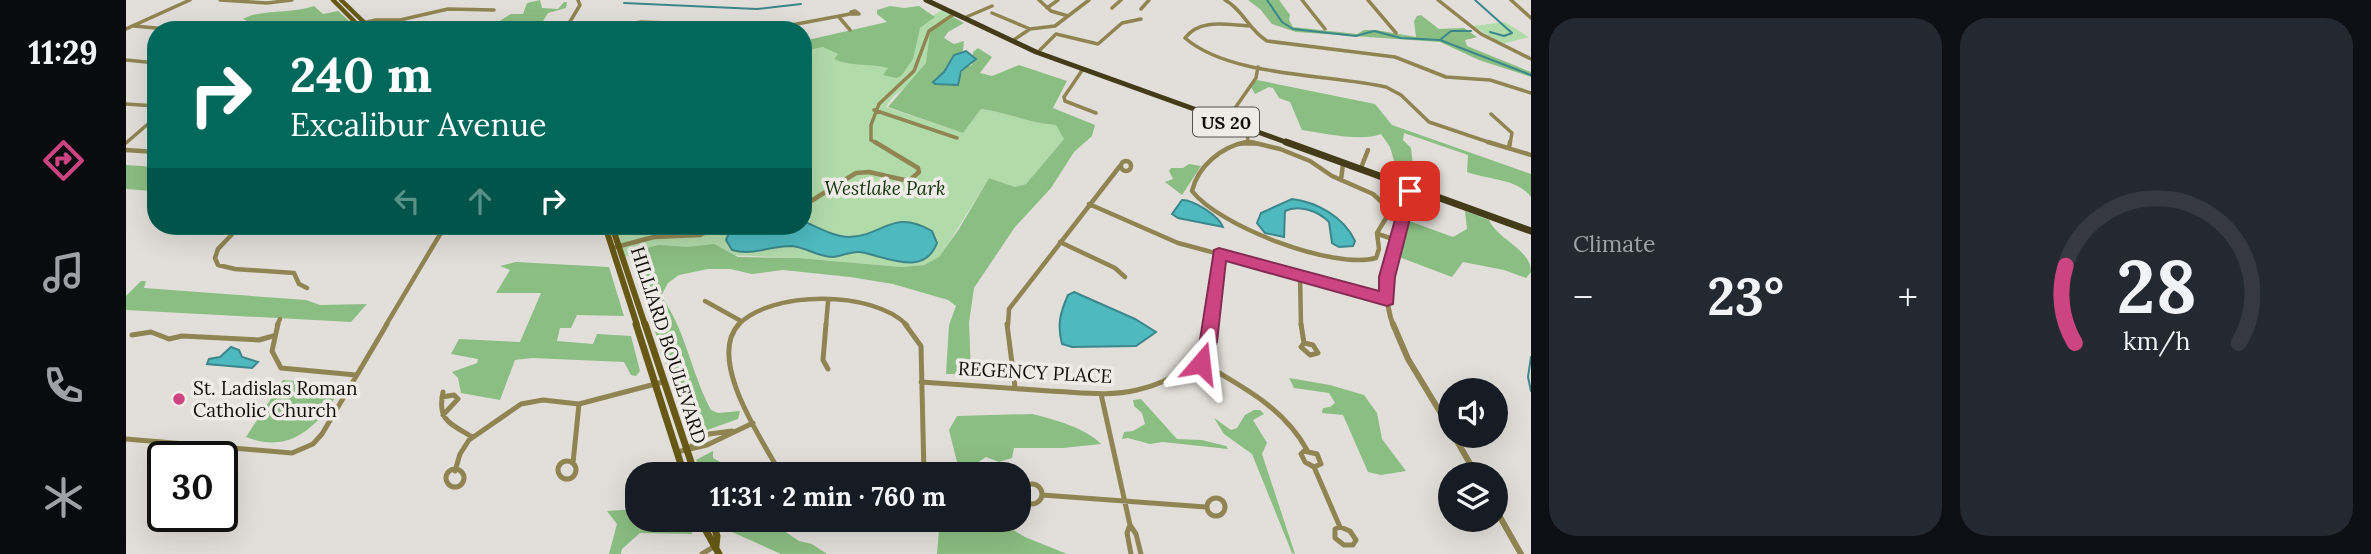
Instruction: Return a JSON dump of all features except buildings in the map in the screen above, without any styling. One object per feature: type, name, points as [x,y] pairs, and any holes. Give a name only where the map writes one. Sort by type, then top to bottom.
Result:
[{"type":"main road","points":[[333,0],[358,21]]},
{"type":"main road","points":[[341,0],[358,21]]},
{"type":"main road","name":"US 20","points":[[926,0],[952,15],[1038,52],[1531,231]]},
{"type":"main road","name":"HILLIARD BOULEVARD","points":[[610,235],[692,462]]},
{"type":"main road","name":"HILLIARD BOULEVARD","points":[[614,235],[654,385],[680,462]]},
{"type":"main road","points":[[705,532],[718,550]]},
{"type":"main road","points":[[716,532],[718,550]]},
{"type":"street","points":[[133,26],[190,0]]},
{"type":"street","points":[[220,0],[254,3],[292,0]]},
{"type":"street","points":[[570,21],[579,6],[578,0]]},
{"type":"street","points":[[1047,8],[1058,0]]},
{"type":"street","points":[[992,13],[1030,29],[1051,27],[1089,0]]},
{"type":"street","points":[[1112,8],[1121,0]]},
{"type":"street","points":[[1141,9],[1149,0]]},
{"type":"street","points":[[1225,0],[1237,8],[1259,37],[1272,42],[1395,57],[1446,77],[1490,80],[1530,92]]},
{"type":"street","points":[[1302,0],[1325,29]]},
{"type":"street","points":[[1368,0],[1396,33]]},
{"type":"street","points":[[1438,0],[1454,16],[1481,35],[1531,59]]},
{"type":"street","points":[[1511,0],[1531,18]]},
{"type":"street","points":[[1042,1],[1047,8],[1069,16]]},
{"type":"street","points":[[963,19],[992,6]]},
{"type":"street","points":[[387,21],[448,9],[494,10]]},
{"type":"street","points":[[812,22],[850,14]]},
{"type":"street","points":[[812,200],[856,173],[912,180],[919,170],[871,140],[869,135],[874,110],[882,98],[913,74],[919,64],[929,30],[952,15]]},
{"type":"street","points":[[838,17],[850,30]]},
{"type":"street","points":[[1051,27],[1056,34],[1098,44],[1121,22],[1141,19]]},
{"type":"street","points":[[1249,26],[1199,25],[1191,29],[1185,38],[1194,47],[1258,67],[1314,78],[1387,86],[1406,97],[1428,121],[1531,155]]},
{"type":"street","points":[[126,27],[147,27]]},
{"type":"street","points":[[1012,41],[1030,29]]},
{"type":"street","points":[[1038,52],[1056,34]]},
{"type":"street","points":[[126,60],[147,62]]},
{"type":"street","points":[[1226,122],[1256,78],[1258,67]]},
{"type":"street","points":[[1083,69],[1064,97],[1065,101],[1096,113]]},
{"type":"street","points":[[126,104],[147,105]]},
{"type":"street","points":[[874,110],[957,138]]},
{"type":"street","points":[[1491,114],[1512,133],[1509,148]]},
{"type":"street","points":[[126,143],[147,125]]},
{"type":"street","points":[[1247,130],[1248,142]]},
{"type":"street","points":[[1248,142],[1274,147],[1310,161],[1329,175],[1342,177],[1386,203],[1389,213],[1377,233],[1380,249],[1376,258],[1354,261],[1269,239],[1200,205],[1192,191],[1193,186],[1217,151],[1231,144],[1248,142]]},
{"type":"street","points":[[1360,170],[1368,149]]},
{"type":"street","points":[[126,150],[147,151]]},
{"type":"street","points":[[1342,177],[1343,164]]},
{"type":"street","points":[[1015,387],[1007,320],[1009,309],[1120,166]]},
{"type":"street","points":[[1410,188],[1386,283],[1387,299],[1398,335],[1438,407]]},
{"type":"street","points":[[1088,204],[1178,243],[1387,299]]},
{"type":"street","points":[[1377,233],[1396,240]]},
{"type":"street","points":[[231,235],[218,249],[215,258],[218,265],[294,274],[299,284],[307,288]]},
{"type":"street","points":[[126,439],[292,453],[303,450],[323,434],[440,235]]},
{"type":"street","points":[[616,247],[642,240],[700,235]]},
{"type":"street","points":[[1060,242],[1115,268],[1125,278]]},
{"type":"street","points":[[1219,254],[1209,342],[1197,360],[1277,411],[1300,435],[1307,450],[1321,459],[1321,464],[1314,467]]},
{"type":"street","points":[[1300,275],[1301,336],[1304,343]]},
{"type":"street","points":[[705,301],[741,321]]},
{"type":"street","points":[[774,462],[729,367],[727,352],[730,338],[741,321],[764,306],[781,301],[881,307],[908,325],[921,346],[924,462]]},
{"type":"street","points":[[828,302],[823,360],[828,369]]},
{"type":"street","points":[[280,319],[273,336],[272,357],[281,368],[356,375]]},
{"type":"street","points":[[132,335],[151,332],[169,339],[182,335],[259,340],[273,336]]},
{"type":"street","name":"REGENCY PLACE","points":[[921,382],[1101,394],[1135,391],[1159,383],[1197,360]]},
{"type":"street","points":[[455,471],[460,454],[472,437],[513,409],[530,401],[579,404],[663,382]]},
{"type":"street","points":[[443,415],[458,399],[454,395],[442,394],[440,407],[444,419],[472,437]]},
{"type":"street","points":[[1101,394],[1130,525],[1137,537],[1140,554]]},
{"type":"street","points":[[573,463],[579,404]]},
{"type":"street","points":[[677,452],[707,445],[753,422]]},
{"type":"street","points":[[1307,450],[1302,452],[1301,457],[1314,467],[1340,527]]},
{"type":"street","points":[[1042,495],[1206,507]]},
{"type":"street","points":[[1130,525],[1127,533],[1131,554]]},
{"type":"street","points":[[1508,531],[1521,554]]},
{"type":"street","points":[[702,554],[718,550]]},
{"type":"green space","points":[[540,0],[542,8],[558,9],[567,2],[566,8],[548,13],[543,21],[500,21],[511,14],[523,14],[527,3]]},
{"type":"green space","points":[[1248,0],[1279,0],[1290,15],[1289,20],[1293,27],[1357,34],[1364,30],[1376,30],[1416,37],[1414,21],[1421,15],[1439,29],[1464,28],[1477,37],[1465,40],[1467,46],[1531,72],[1531,77],[1479,60],[1440,42],[1296,32],[1272,24],[1260,9]]},
{"type":"green space","points":[[314,6],[323,14],[338,11],[349,21],[243,19],[258,14]]},
{"type":"green space","points":[[890,6],[919,6],[935,17],[920,28],[913,59],[901,76],[896,78],[883,75],[888,68],[834,59],[838,54],[823,47],[812,49],[812,39],[887,22],[877,14],[877,10]]},
{"type":"green space","name":"Westlake Park","points":[[942,10],[957,17],[953,17],[931,52],[925,71],[893,97],[886,107],[963,133],[981,109],[1057,125],[1064,139],[1026,184],[1015,187],[989,178],[940,257],[924,265],[902,267],[798,258],[642,251],[625,257],[618,235],[812,235],[812,47],[923,22]]},
{"type":"green space","points":[[953,17],[964,23],[948,32],[944,38],[954,44],[964,41],[963,51],[954,55],[944,72],[960,78],[964,67],[972,65],[973,52],[978,48],[992,57],[980,73],[992,76],[1019,65],[1067,81],[1053,108],[1095,125],[1092,136],[1074,152],[1051,188],[1015,227],[974,288],[969,323],[971,374],[946,374],[949,325],[956,306],[948,300],[893,284],[783,270],[752,274],[730,269],[708,269],[679,275],[668,283],[661,296],[677,323],[704,396],[711,410],[718,413],[740,411],[738,419],[693,435],[689,433],[631,259],[638,250],[659,245],[688,247],[714,244],[738,257],[798,258],[902,267],[924,265],[939,257],[989,178],[1015,187],[1026,184],[1064,139],[1056,125],[981,109],[963,133],[888,107],[926,63],[930,32]]},
{"type":"green space","points":[[1505,22],[1529,37],[1502,44],[1473,26]]},
{"type":"green space","points":[[1257,80],[1375,104],[1392,125],[1531,174],[1531,197],[1518,186],[1467,172],[1468,155],[1404,133],[1403,140],[1411,148],[1414,175],[1395,164],[1390,147],[1381,134],[1353,137],[1302,130],[1290,102],[1279,98],[1273,88],[1269,87],[1255,94],[1251,87]]},
{"type":"green space","points":[[1189,164],[1201,166],[1182,195],[1165,182],[1173,179],[1169,171],[1171,168],[1183,168]]},
{"type":"green space","points":[[126,165],[147,166],[147,191],[126,189]]},
{"type":"green space","points":[[1465,211],[1489,220],[1499,233],[1526,257],[1531,272],[1526,278],[1504,270],[1463,262],[1452,277],[1399,257],[1409,221],[1453,237],[1467,229]]},
{"type":"green space","points":[[516,262],[609,267],[624,316],[577,315],[571,328],[560,328],[557,341],[593,344],[597,334],[631,336],[640,371],[636,376],[631,375],[624,362],[532,358],[515,360],[500,400],[461,393],[458,378],[452,372],[477,363],[478,359],[451,354],[459,339],[520,342],[541,293],[496,293],[510,270],[500,266]]},
{"type":"green space","points":[[141,281],[146,281],[144,288],[306,300],[320,305],[367,304],[351,322],[126,310],[126,296]]},
{"type":"green space","points":[[1289,378],[1330,385],[1364,395],[1377,413],[1382,439],[1406,471],[1381,475],[1368,472],[1343,415],[1322,413],[1323,408],[1335,403],[1329,393],[1294,388]]},
{"type":"green space","points":[[283,380],[343,385],[315,423],[292,439],[263,442],[246,437]]},
{"type":"green space","points":[[1141,399],[1177,439],[1202,440],[1226,446],[1228,449],[1163,442],[1150,444],[1122,439],[1124,432],[1133,431],[1145,424],[1142,413],[1134,406],[1133,400]]},
{"type":"green space","points":[[1260,410],[1264,414],[1253,420],[1267,443],[1262,454],[1295,554],[1292,553],[1252,454],[1224,434],[1214,418],[1231,430],[1237,428],[1245,415]]},
{"type":"green space","points":[[1032,414],[1078,429],[1101,444],[1063,448],[1014,448],[1012,458],[999,462],[986,457],[978,462],[957,462],[949,430],[957,416]]},
{"type":"green space","points":[[713,451],[713,458],[720,462],[697,462],[696,460]]},
{"type":"green space","points":[[625,510],[625,532],[692,534],[640,533],[622,549],[621,554],[609,554],[617,524],[607,511]]},
{"type":"green space","points":[[732,532],[786,532],[827,554],[781,554]]},
{"type":"green space","points":[[939,532],[1017,532],[1067,554],[937,554]]},
{"type":"water","points":[[966,51],[976,59],[961,71],[958,85],[933,82],[944,72],[954,55]]},
{"type":"water","points":[[1292,199],[1311,203],[1337,218],[1350,232],[1355,241],[1353,246],[1339,247],[1332,243],[1329,222],[1314,212],[1296,208],[1285,211],[1284,237],[1265,233],[1257,223],[1261,213]]},
{"type":"water","points":[[1182,200],[1206,209],[1223,227],[1178,218],[1172,214]]},
{"type":"water","points":[[907,222],[932,231],[937,243],[931,254],[923,260],[903,262],[860,252],[828,257],[791,246],[740,252],[732,250],[726,240],[728,235],[812,235],[812,225],[843,237],[861,236],[889,225]]},
{"type":"water","points":[[1074,292],[1135,319],[1156,332],[1136,346],[1072,347],[1062,344],[1061,313],[1068,295]]},
{"type":"water","points":[[231,347],[239,350],[242,357],[258,362],[252,368],[207,364],[209,359],[220,357]]},
{"type":"waterway","points":[[1267,0],[1282,22],[1293,29],[1356,36],[1374,31],[1401,38],[1440,40]]},
{"type":"waterway","points":[[1475,0],[1512,33],[1504,36],[1490,32]]},
{"type":"waterway","points":[[624,3],[757,9],[801,4]]},
{"type":"waterway","points":[[1440,40],[1451,31],[1471,31]]},
{"type":"waterway","points":[[1440,40],[1531,75]]},
{"type":"waterway","points":[[1531,357],[1528,377],[1531,391]]},
{"type":"place","name":"St. Ladislas Roman Catholic Church","points":[[179,399]]},
{"type":"route","points":[[1201,363],[1197,360],[1209,342],[1219,254],[1387,299],[1387,277],[1410,191]]}]
